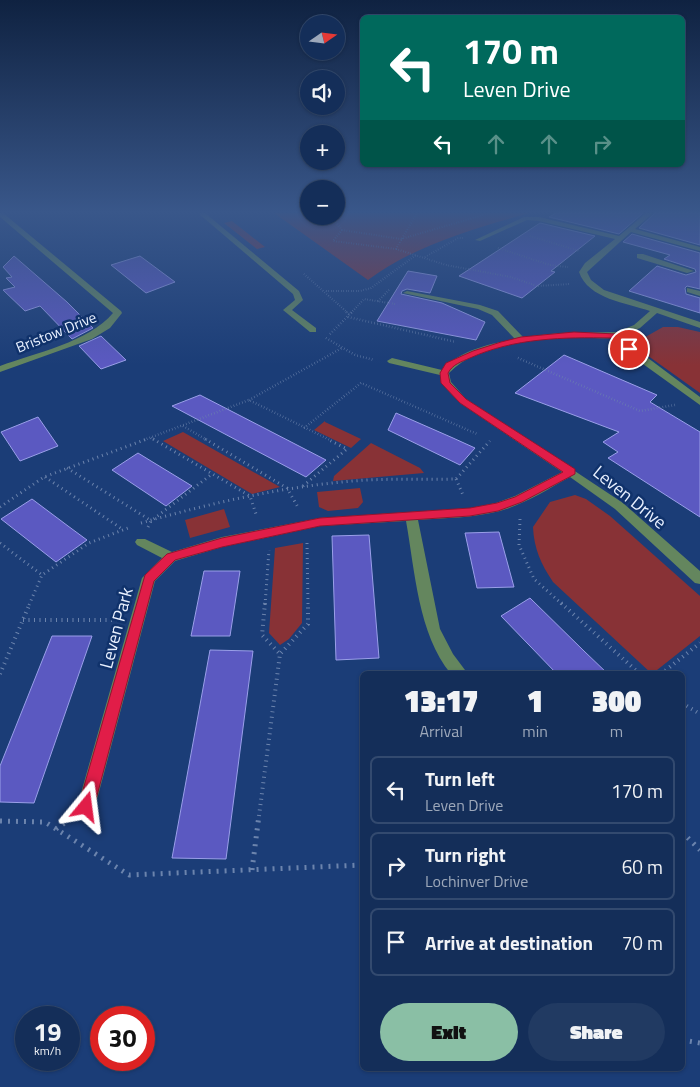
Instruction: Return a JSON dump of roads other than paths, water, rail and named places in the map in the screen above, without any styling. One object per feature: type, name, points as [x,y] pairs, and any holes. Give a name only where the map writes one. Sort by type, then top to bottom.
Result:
[{"type":"street","name":"Bristow Drive","points":[[0,369],[89,336],[107,326],[118,313],[59,264]]},
{"type":"street","points":[[261,264],[296,293],[299,300],[287,310],[313,330]]},
{"type":"street","points":[[591,264],[583,272],[588,282],[601,292],[700,325]]},
{"type":"street","points":[[668,264],[690,270]]},
{"type":"street","points":[[690,290],[700,294]]},
{"type":"street","points":[[407,293],[480,307],[495,313],[521,340]]},
{"type":"street","points":[[392,361],[447,368],[480,351],[521,340],[574,335],[623,334],[637,327],[655,310]]},
{"type":"street","points":[[613,335],[646,363],[700,402]]},
{"type":"street","name":"Leven Drive","points":[[447,368],[446,383],[463,401],[619,506],[700,580]]},
{"type":"street","name":"Leven Park","points":[[86,807],[149,578],[171,557],[222,542],[307,525],[410,515],[470,512],[498,507],[571,472]]},
{"type":"street","points":[[410,515],[433,630],[448,659],[458,671]]},
{"type":"street","points":[[141,542],[171,557]]}]
